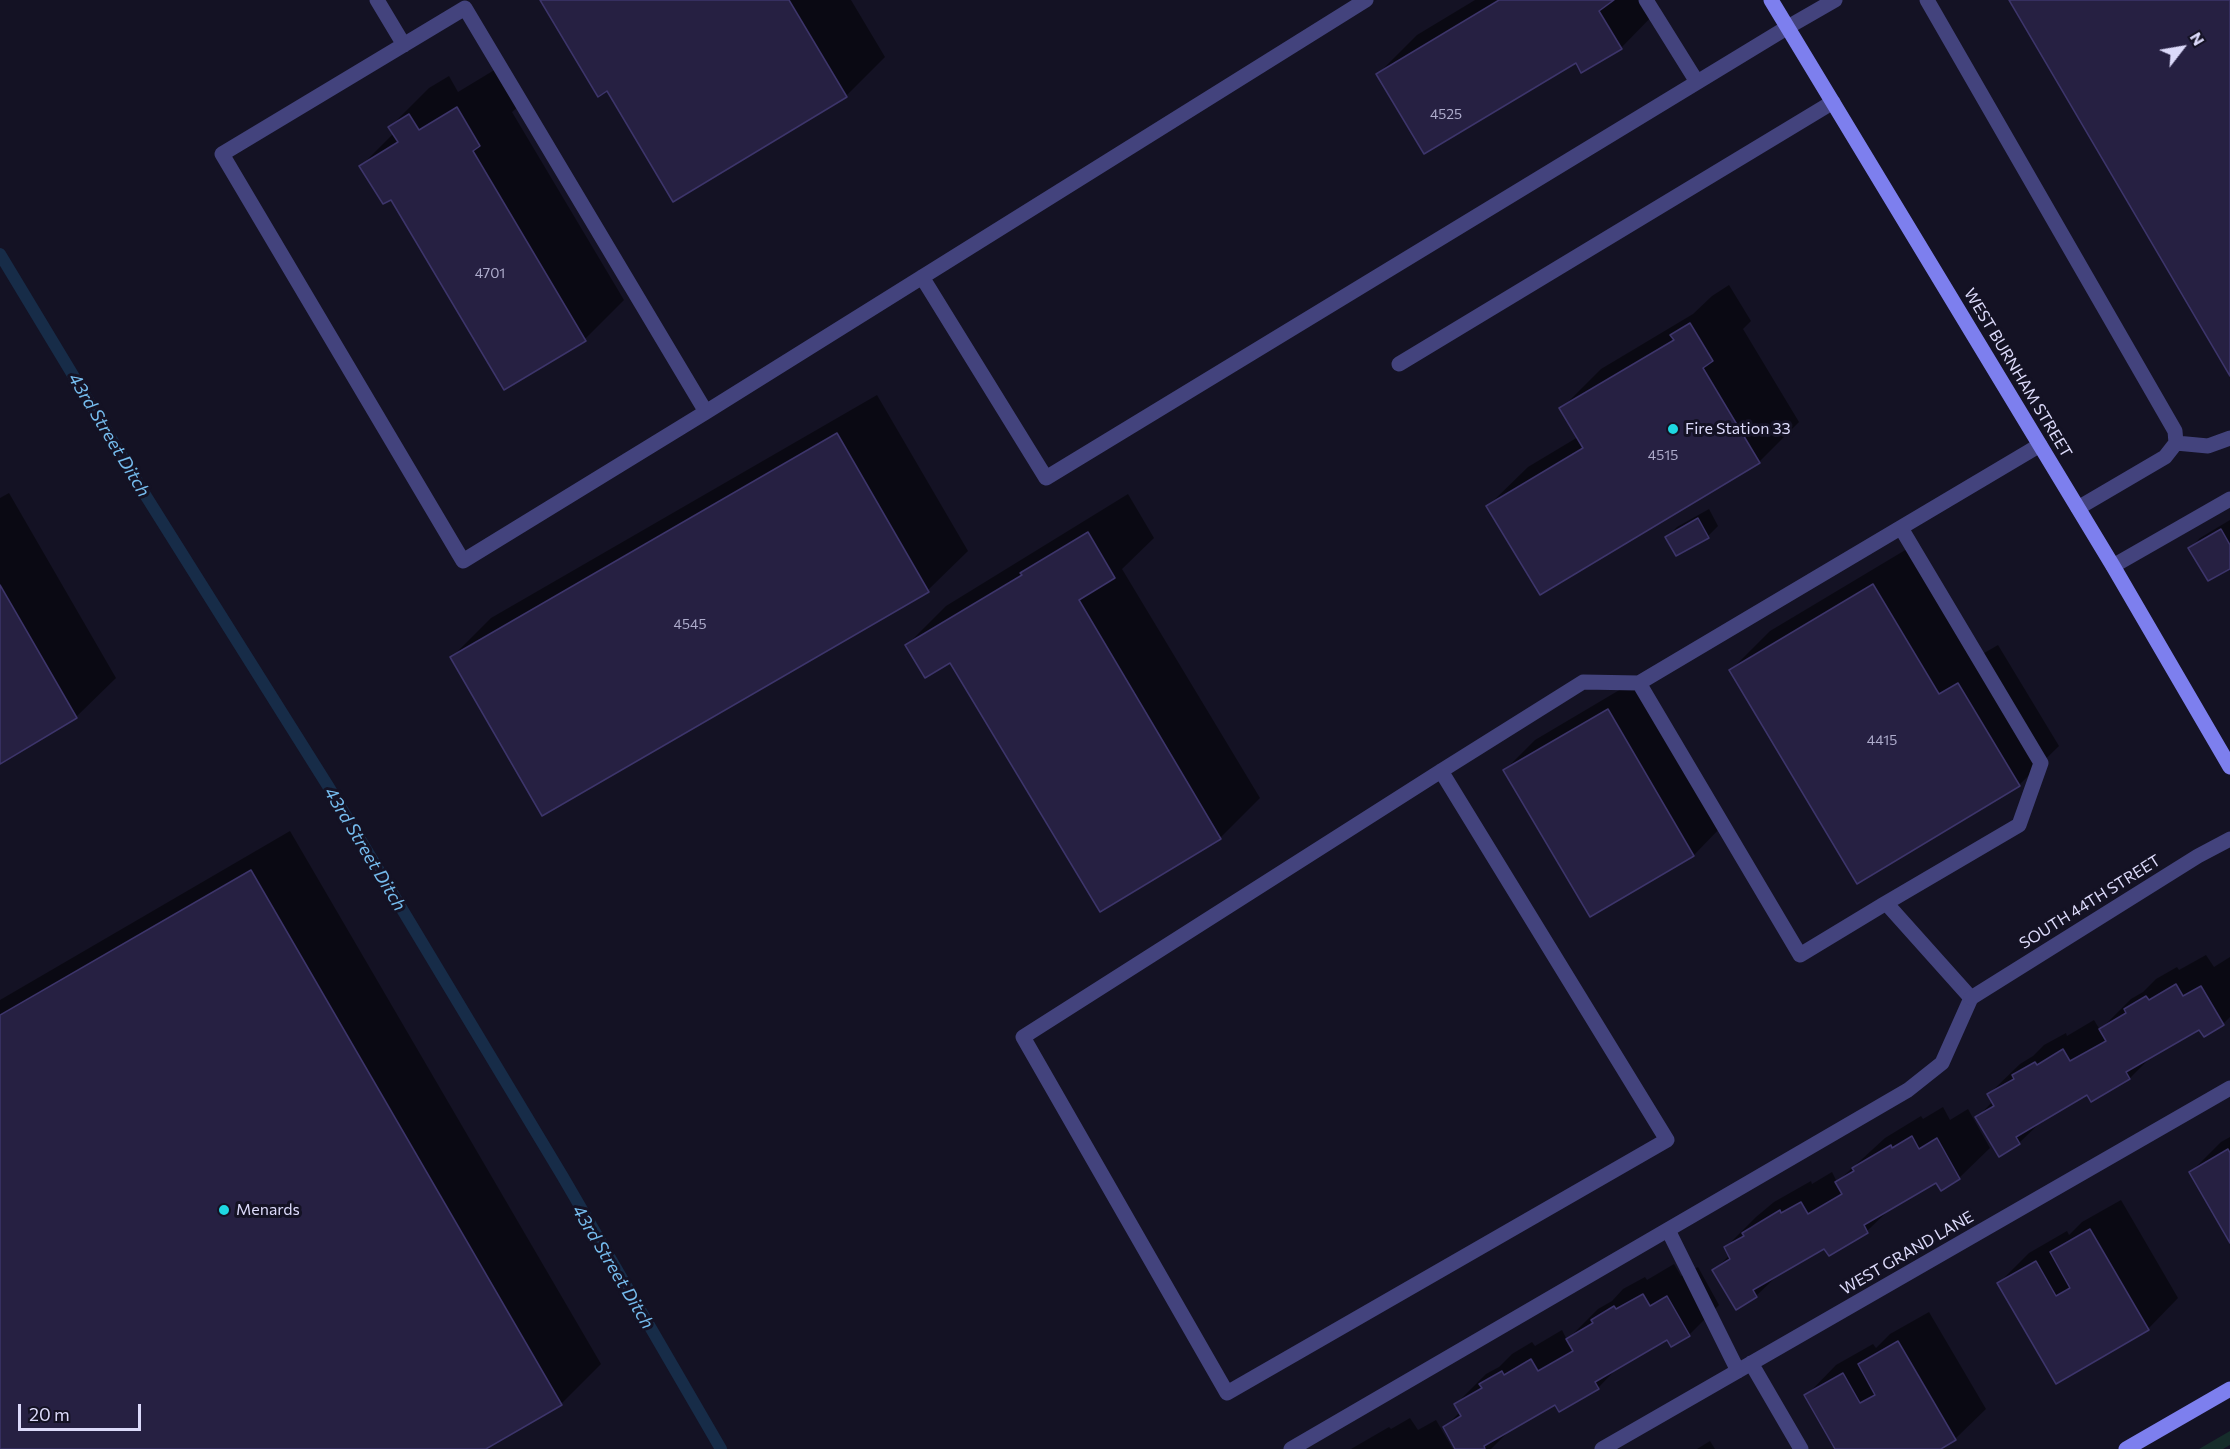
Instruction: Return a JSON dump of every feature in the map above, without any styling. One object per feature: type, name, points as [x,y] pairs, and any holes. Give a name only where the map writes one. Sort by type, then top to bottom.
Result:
[{"type":"street","points":[[377,0],[404,45]]},
{"type":"street","points":[[706,412],[465,8],[222,154],[463,561],[706,412],[1366,0]]},
{"type":"street","points":[[1646,0],[1697,82]]},
{"type":"street","name":"WEST BURNHAM STREET","points":[[1771,0],[2078,508],[2230,767]]},
{"type":"street","points":[[922,277],[1046,478],[1835,0]]},
{"type":"street","points":[[1927,0],[2175,431],[2176,443],[2165,457],[2078,508]]},
{"type":"street","points":[[1400,364],[1833,102]]},
{"type":"street","points":[[2176,443],[2208,446],[2230,438]]},
{"type":"street","points":[[1441,771],[1667,1140],[1227,1393],[1023,1037],[1441,771],[1583,682],[1639,683],[2040,445]]},
{"type":"street","points":[[2113,567],[2230,499]]},
{"type":"street","points":[[1639,683],[1800,955],[2019,825],[2041,763],[1901,528]]},
{"type":"street","name":"SOUTH 44TH STREET","points":[[1971,998],[2198,856],[2230,839]]},
{"type":"street","points":[[1291,1449],[1908,1090],[1942,1063],[1971,998],[1886,903]]},
{"type":"street","name":"WEST GRAND LANE","points":[[1602,1449],[2230,1088]]},
{"type":"street","points":[[1668,1230],[1745,1367],[1801,1449]]},
{"type":"street","points":[[2126,1449],[2230,1389]]},
{"type":"green space","points":[[2230,1431],[2230,1445],[2223,1449],[2199,1449]]},
{"type":"building","points":[[540,0],[789,0],[847,97],[673,202],[607,91],[598,97]]},
{"type":"building","points":[[1499,0],[1614,0],[1599,11],[1622,49],[1581,73],[1576,63],[1424,154],[1376,74]]},
{"type":"building","points":[[2009,0],[2230,0],[2230,376]]},
{"type":"building","points":[[457,107],[480,146],[473,151],[586,341],[504,390],[391,200],[383,204],[359,166],[398,142],[388,127],[409,114],[419,130]]},
{"type":"building","points":[[1690,323],[1713,361],[1703,368],[1760,463],[1540,595],[1486,506],[1583,448],[1559,408],[1674,340],[1670,335]]},
{"type":"building","points":[[837,433],[929,592],[542,816],[450,657]]},
{"type":"building","points":[[1698,518],[1709,538],[1676,556],[1665,537]]},
{"type":"building","points":[[2221,529],[2230,545],[2230,569],[2208,581],[2188,548]]},
{"type":"building","points":[[1088,532],[1115,578],[1079,600],[1221,839],[1100,912],[950,663],[925,678],[905,645],[1022,575],[1020,573]]},
{"type":"building","points":[[1873,584],[1939,694],[1958,683],[2020,786],[1857,884],[1729,670]]},
{"type":"building","points":[[0,585],[77,718],[0,764]]},
{"type":"building","points":[[1608,709],[1694,856],[1590,917],[1503,770]]},
{"type":"building","name":"Menards","points":[[251,870],[562,1405],[486,1449],[0,1449],[0,1015]]},
{"type":"building","points":[[2176,984],[2183,996],[2201,986],[2224,1025],[2204,1037],[2199,1030],[2126,1072],[2130,1079],[2091,1102],[2087,1095],[2016,1137],[2020,1144],[1999,1157],[1975,1117],[1994,1106],[1987,1094],[2014,1079],[2012,1075],[2035,1062],[2037,1065],[2063,1049],[2070,1061],[2106,1041],[2099,1029],[2126,1013],[2124,1009],[2146,996],[2149,1000]]},
{"type":"building","points":[[1912,1136],[1919,1149],[1937,1138],[1960,1179],[1941,1191],[1936,1183],[1864,1225],[1868,1233],[1829,1256],[1824,1249],[1753,1290],[1757,1297],[1736,1310],[1712,1270],[1730,1259],[1724,1247],[1744,1236],[1742,1233],[1780,1210],[1781,1213],[1801,1202],[1808,1214],[1842,1194],[1835,1182],[1854,1171],[1852,1168],[1891,1145],[1892,1148]]},
{"type":"building","points":[[2228,1149],[2230,1153],[2230,1243],[2189,1172]]},
{"type":"building","points":[[2090,1229],[2149,1330],[2056,1384],[1997,1283],[2036,1261],[2056,1296],[2070,1288],[2050,1252]]},
{"type":"building","points":[[1643,1294],[1650,1306],[1667,1296],[1690,1336],[1671,1347],[1667,1340],[1595,1382],[1599,1389],[1559,1412],[1555,1405],[1484,1446],[1485,1449],[1455,1449],[1443,1427],[1461,1416],[1454,1404],[1482,1388],[1479,1384],[1502,1371],[1504,1375],[1531,1359],[1538,1371],[1573,1351],[1566,1339],[1593,1323],[1591,1320],[1614,1306],[1616,1309]]},
{"type":"building","points":[[1898,1341],[1956,1440],[1941,1449],[1835,1449],[1804,1395],[1843,1373],[1860,1403],[1875,1395],[1858,1364]]},
{"type":"waterway","name":"43rd Street Ditch","points":[[0,254],[144,493],[328,786],[563,1177],[721,1449]]},
{"type":"place","name":"Fire Station 33","points":[[1673,429]]},
{"type":"place","name":"Menards","points":[[224,1210]]}]
